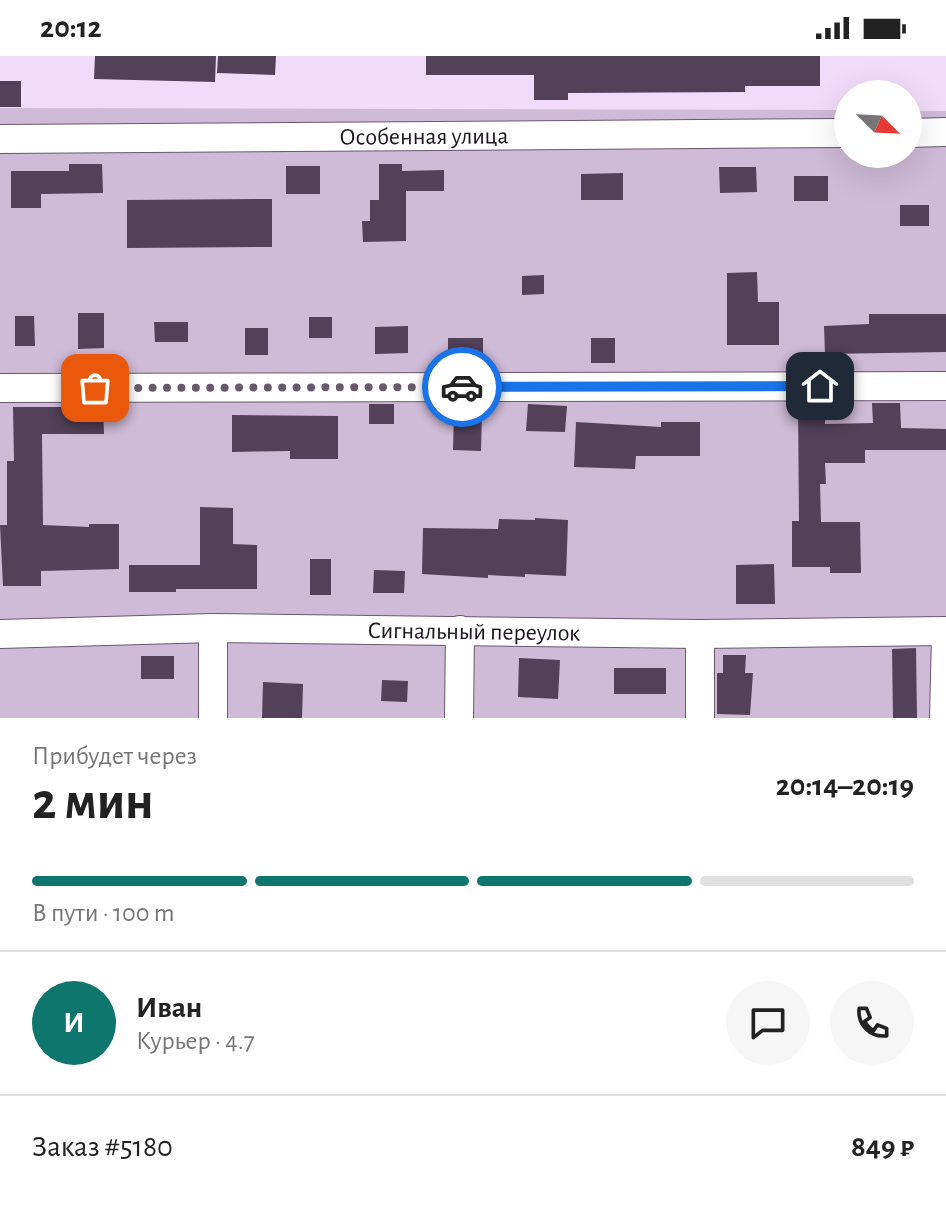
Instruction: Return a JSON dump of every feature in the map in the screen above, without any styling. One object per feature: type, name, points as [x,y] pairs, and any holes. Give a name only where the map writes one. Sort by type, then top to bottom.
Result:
[{"type":"street","points":[[922,133],[946,132]]},
{"type":"street","name":"Особенная улица","points":[[0,139],[834,133]]},
{"type":"street","points":[[0,388],[946,386]]},
{"type":"street","points":[[213,628],[213,718]]},
{"type":"street","name":"Сигнальный переулок","points":[[0,634],[213,628],[946,634]]},
{"type":"street","points":[[459,718],[460,630]]},
{"type":"street","points":[[700,634],[700,718]]},
{"type":"street","points":[[944,718],[946,634]]},
{"type":"shaded area","points":[[0,108],[834,110],[834,168],[922,168],[922,111],[946,111],[946,718],[0,718]]},
{"type":"building","points":[[95,56],[216,56],[215,82],[94,79]]},
{"type":"building","points":[[218,56],[276,56],[275,75],[217,73]]},
{"type":"building","points":[[426,56],[820,56],[820,86],[745,86],[745,92],[568,93],[568,100],[534,100],[534,75],[426,75]]},
{"type":"building","points":[[0,81],[21,81],[21,107],[0,107]]},
{"type":"building","points":[[69,164],[102,164],[103,193],[41,194],[41,208],[11,208],[11,171],[69,171]]},
{"type":"building","points":[[379,164],[402,164],[402,171],[444,170],[444,191],[406,191],[406,241],[363,242],[362,221],[370,221],[370,200],[379,200]]},
{"type":"building","points":[[286,166],[320,166],[320,194],[286,194]]},
{"type":"building","points":[[719,167],[756,167],[757,192],[720,193]]},
{"type":"building","points":[[623,173],[623,200],[581,200],[581,174]]},
{"type":"building","points":[[794,176],[828,176],[828,201],[794,201]]},
{"type":"building","points":[[272,199],[272,247],[127,248],[127,200]]},
{"type":"building","points":[[900,205],[929,205],[929,226],[900,226]]},
{"type":"building","points":[[757,272],[758,302],[779,302],[779,345],[727,345],[727,273]]},
{"type":"building","points":[[544,275],[544,294],[522,295],[522,276]]},
{"type":"building","points":[[78,313],[104,313],[104,348],[78,349]]},
{"type":"building","points":[[869,314],[946,314],[946,352],[825,354],[824,326],[869,324]]},
{"type":"building","points":[[15,316],[34,316],[35,346],[15,346]]},
{"type":"building","points":[[309,317],[332,317],[332,338],[309,338]]},
{"type":"building","points":[[154,322],[188,322],[188,342],[155,342]]},
{"type":"building","points":[[408,326],[408,353],[375,354],[375,327]]},
{"type":"building","points":[[245,328],[268,328],[268,355],[245,355]]},
{"type":"building","points":[[448,338],[483,338],[483,365],[448,365]]},
{"type":"building","points":[[591,338],[615,338],[615,363],[591,363]]},
{"type":"building","points":[[798,403],[825,403],[825,424],[873,423],[872,403],[900,403],[901,428],[946,429],[946,450],[865,450],[865,463],[825,463],[826,484],[820,484],[821,522],[860,522],[861,573],[830,573],[830,567],[792,567],[792,521],[799,521]]},
{"type":"building","points":[[369,404],[394,404],[394,424],[369,424]]},
{"type":"building","points":[[528,404],[567,406],[565,432],[526,431]]},
{"type":"building","points":[[103,405],[104,434],[42,434],[43,525],[89,527],[89,524],[119,524],[119,569],[41,571],[41,586],[3,586],[0,525],[7,525],[7,461],[14,461],[13,407]]},
{"type":"building","points":[[454,410],[482,410],[481,451],[453,450]]},
{"type":"building","points":[[232,415],[338,416],[338,459],[290,459],[290,451],[232,452]]},
{"type":"building","points":[[576,422],[661,427],[661,422],[700,422],[700,456],[636,456],[635,469],[574,467]]},
{"type":"building","points":[[200,507],[233,508],[233,544],[257,545],[257,589],[129,592],[129,565],[200,565]]},
{"type":"building","points":[[499,519],[568,520],[566,576],[525,574],[525,577],[488,575],[488,578],[422,574],[423,528],[498,529]]},
{"type":"building","points":[[310,559],[331,559],[331,595],[310,595]]},
{"type":"building","points":[[774,564],[775,604],[736,604],[736,565]]},
{"type":"building","points":[[374,570],[405,571],[404,593],[373,593]]},
{"type":"building","points":[[916,648],[917,718],[893,718],[892,649]]},
{"type":"building","points":[[723,655],[746,655],[745,673],[753,673],[750,715],[717,714],[717,673],[723,673]]},
{"type":"building","points":[[141,656],[174,656],[174,679],[141,679]]},
{"type":"building","points":[[519,658],[560,660],[558,699],[518,697]]},
{"type":"building","points":[[614,668],[666,668],[666,694],[614,694]]},
{"type":"building","points":[[382,680],[408,681],[407,702],[381,701]]},
{"type":"building","points":[[263,682],[303,684],[302,718],[262,718]]},
{"type":"way so far","points":[[95,388],[462,387]]},
{"type":"route","points":[[462,387],[820,386]]}]
